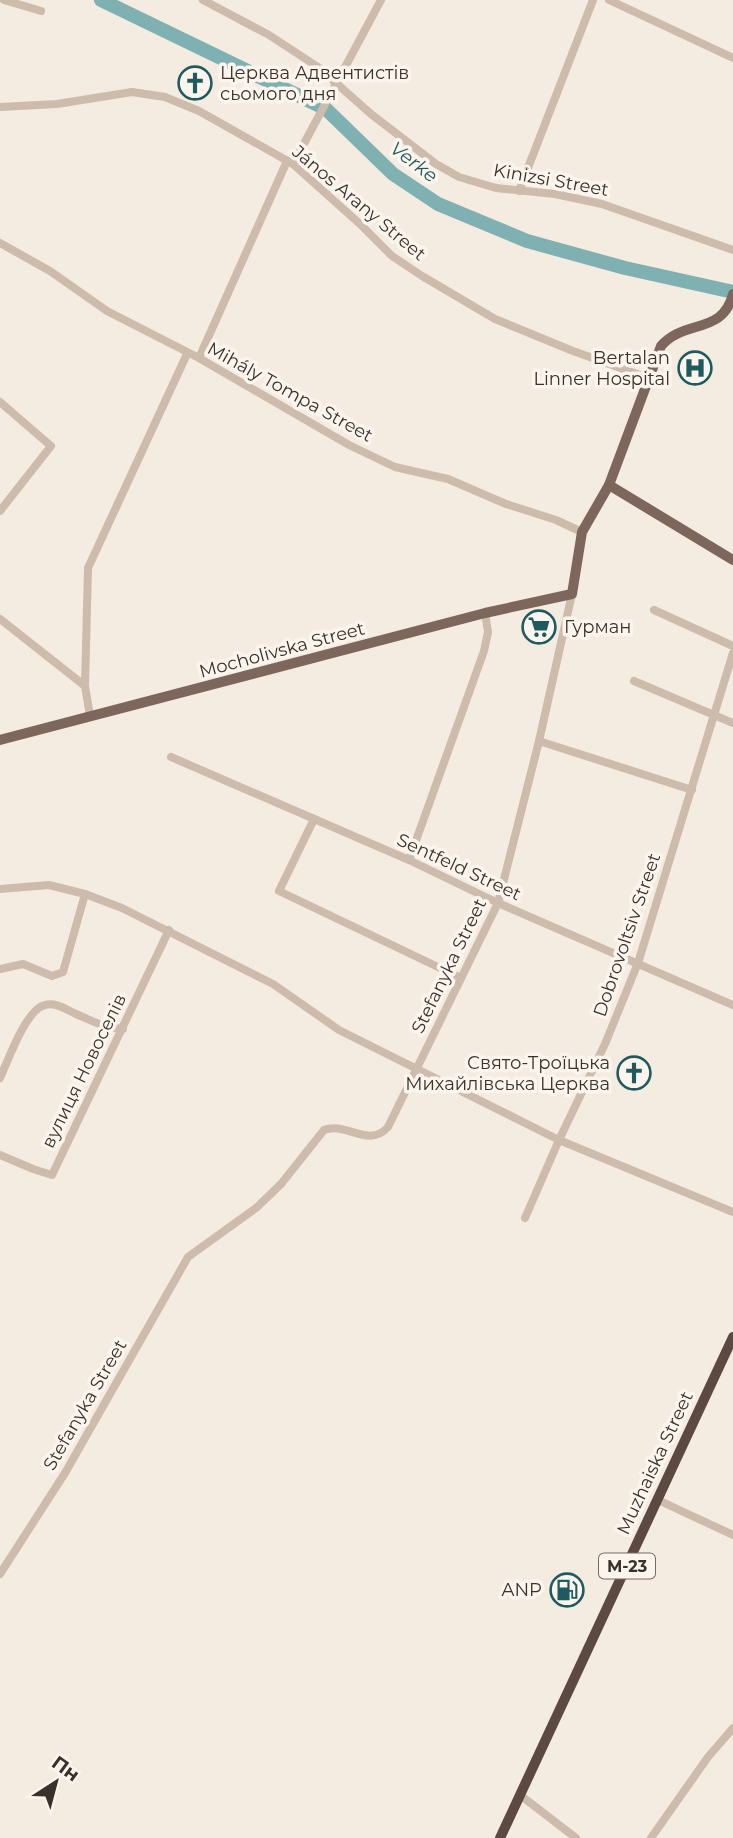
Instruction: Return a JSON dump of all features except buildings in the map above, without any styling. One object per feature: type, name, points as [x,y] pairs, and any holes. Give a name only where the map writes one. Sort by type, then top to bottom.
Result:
[{"type":"highway","name":"Muzhaiska Street","points":[[520,1795],[733,1337]]},
{"type":"highway","name":"М-23","points":[[500,1838],[520,1795]]},
{"type":"main road","name":"Stefanyka Street","points":[[572,594],[582,531],[609,485],[662,346],[669,337],[717,320],[726,312],[733,296]]},
{"type":"main road","points":[[609,485],[733,560]]},
{"type":"main road","name":"Mocholivska Street","points":[[0,740],[485,613],[572,594]]},
{"type":"street","points":[[4,0],[41,11]]},
{"type":"street","name":"Kinizsi Street","points":[[203,0],[269,35],[318,67],[334,84],[436,164],[459,177],[496,188],[555,194],[602,204],[733,250]]},
{"type":"street","points":[[199,358],[290,162],[327,103],[334,84],[381,0]]},
{"type":"street","points":[[519,191],[593,0]]},
{"type":"street","points":[[609,0],[733,58]]},
{"type":"street","name":"János Arany Street","points":[[0,107],[57,103],[132,92],[165,97],[200,111],[290,162],[392,256],[422,276],[495,319],[648,378]]},
{"type":"street","name":"Mihály Tompa Street","points":[[0,243],[50,271],[107,311],[199,358],[349,445],[395,467],[448,479],[506,504],[582,531]]},
{"type":"street","points":[[90,716],[85,686],[88,568],[187,354]]},
{"type":"street","points":[[0,402],[51,446],[0,511]]},
{"type":"street","name":"Stefanyka Street","points":[[0,1574],[65,1473],[188,1257],[256,1208],[281,1184],[324,1130],[333,1126],[363,1136],[375,1136],[388,1127],[498,903],[539,741],[572,594]]},
{"type":"street","points":[[654,610],[733,646]]},
{"type":"street","points":[[409,860],[485,651],[488,632],[485,613]]},
{"type":"street","points":[[0,619],[85,686]]},
{"type":"street","name":"Dobrovoltsiv Street","points":[[525,1218],[606,1044],[638,963],[733,653]]},
{"type":"street","points":[[634,681],[733,723]]},
{"type":"street","points":[[539,741],[692,790]]},
{"type":"street","name":"Sentfeld Street","points":[[171,757],[733,1005]]},
{"type":"street","points":[[314,819],[279,891],[461,978]]},
{"type":"street","points":[[0,889],[49,886],[85,894],[169,930],[273,984],[339,1030],[559,1140],[733,1212]]},
{"type":"street","points":[[0,969],[23,964],[52,976],[63,972],[85,894]]},
{"type":"street","name":"вулиця Новоселів","points":[[0,1154],[33,1170],[52,1175],[169,930]]},
{"type":"street","points":[[0,1078],[27,1021],[37,1008],[46,1004],[56,1005],[107,1028],[123,1029]]},
{"type":"street","points":[[658,1500],[733,1535]]},
{"type":"street","points":[[651,1838],[708,1757],[733,1728]]},
{"type":"street","points":[[520,1795],[576,1838]]},
{"type":"waterway","name":"Verke","points":[[101,0],[326,109],[393,174],[438,204],[527,241],[625,268],[733,292]]},
{"type":"place","name":"Церква Адвентистів сьомого дня","points":[[195,83]]},
{"type":"place","name":"Bertalan Linner Hospital","points":[[695,368]]},
{"type":"place","name":"Гурман","points":[[539,627]]},
{"type":"place","name":"Свято-Троїцька Михайлівська Церква","points":[[634,1073]]},
{"type":"place","name":"ANP","points":[[567,1590]]}]
